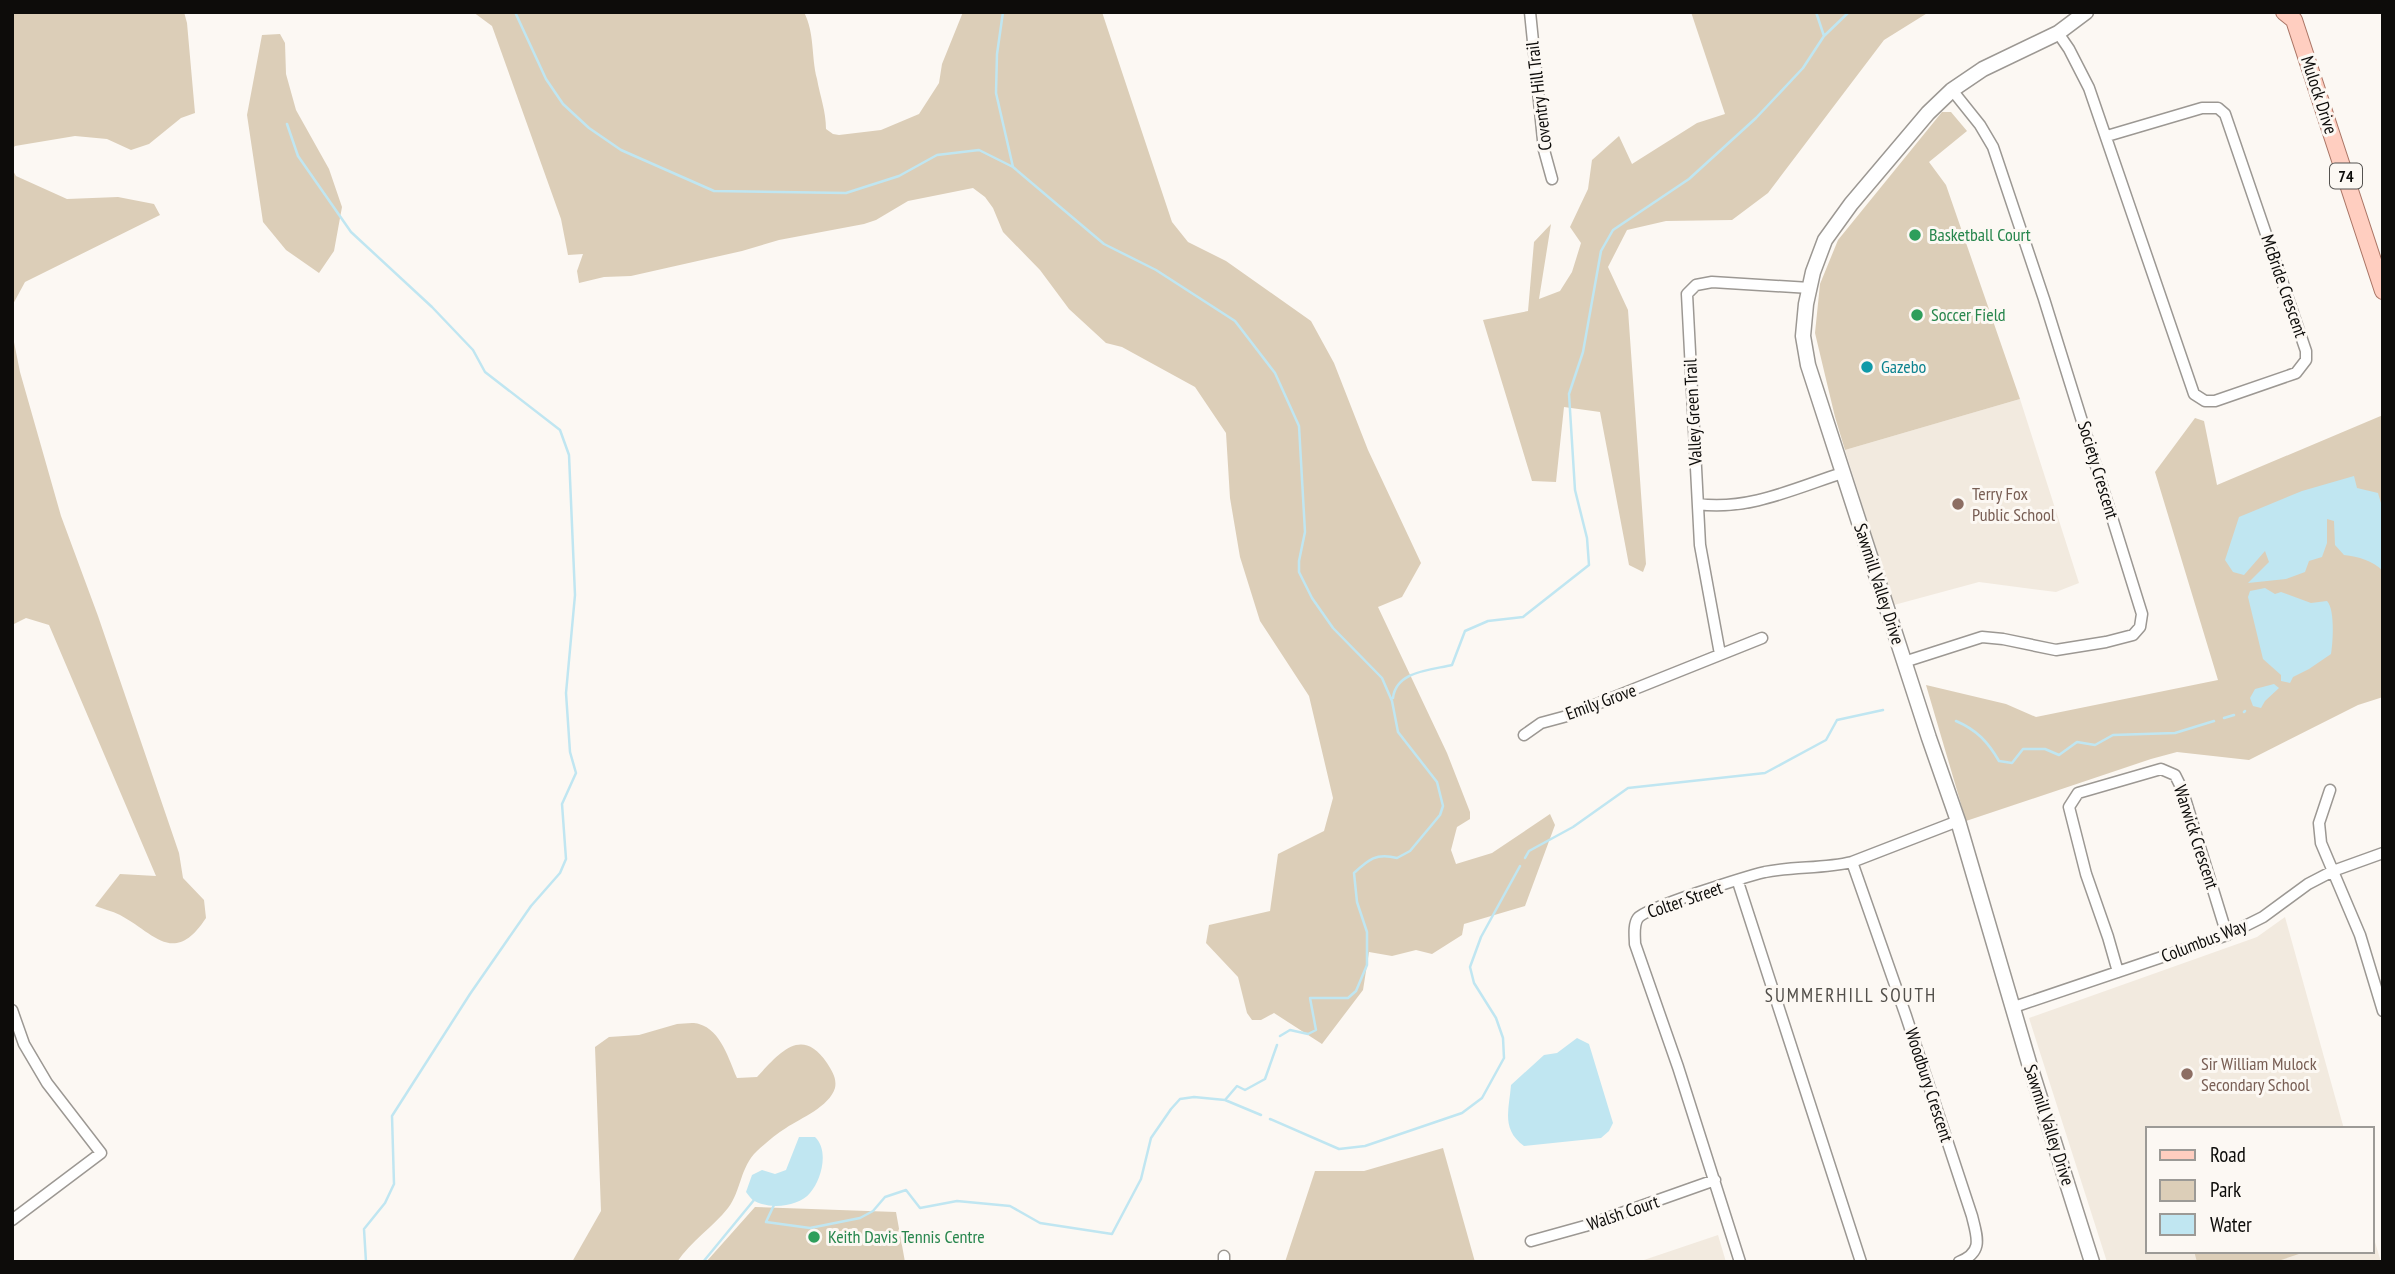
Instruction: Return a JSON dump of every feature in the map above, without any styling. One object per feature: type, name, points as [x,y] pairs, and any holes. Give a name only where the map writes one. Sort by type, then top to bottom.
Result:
[{"type":"main road","name":"Mulock Drive","points":[[2292,15],[2383,291]]},
{"type":"street","name":"Coventry Hill Trail","points":[[1530,12],[1544,150],[1552,179]]},
{"type":"street","name":"Sawmill Valley Drive","points":[[2086,12],[2058,33],[1983,69],[1952,90],[1928,113],[1851,204],[1825,240],[1810,288],[1803,336],[1808,365],[1958,821],[2029,1063],[2092,1262]]},
{"type":"street","name":"McBride Crescent","points":[[2058,33],[2079,66],[2107,136],[2194,394],[2205,401],[2215,401],[2296,373],[2306,360],[2306,351],[2225,114],[2218,108],[2202,108],[2107,136]]},
{"type":"street","name":"Society Crescent","points":[[1905,662],[1982,637],[2056,650],[2106,642],[2133,635],[2140,627],[2142,614],[2044,299],[1993,147],[1980,125],[1952,90]]},
{"type":"street","name":"Valley Green Trail","points":[[1720,654],[1700,545],[1687,294],[1696,285],[1712,282],[1810,288]]},
{"type":"street","points":[[1698,504],[1737,505],[1842,473]]},
{"type":"street","points":[[1720,654],[1762,638]]},
{"type":"street","name":"Emily Grove","points":[[1524,735],[1544,722],[1567,716],[1679,673],[1720,654]]},
{"type":"street","name":"Warwick Crescent","points":[[2118,972],[2086,874],[2069,807],[2078,793],[2161,769],[2175,775],[2182,789],[2227,935]]},
{"type":"street","points":[[2330,790],[2319,823],[2321,843],[2379,983],[2383,1011]]},
{"type":"street","name":"Colter Street","points":[[1740,1262],[1635,944],[1638,917],[1655,907],[1766,872],[1852,862],[1958,821]]},
{"type":"street","name":"Columbus Way","points":[[2014,1006],[2227,935],[2263,917],[2308,884],[2333,871],[2383,853]]},
{"type":"street","name":"Woodbury Crescent","points":[[1852,862],[1972,1216],[1976,1248],[1970,1257],[1959,1262]]},
{"type":"street","points":[[1738,882],[1861,1262]]},
{"type":"street","points":[[12,1010],[24,1044],[47,1083],[101,1153],[12,1220]]},
{"type":"street","name":"Walsh Court","points":[[1531,1241],[1585,1226],[1715,1181]]},
{"type":"shaded area","name":"Terry Fox Public School","points":[[2020,399],[2079,583],[2056,592],[1979,582],[1894,605],[1845,450]]},
{"type":"shaded area","name":"Sir William Mulock Secondary School","points":[[2285,917],[2343,1127],[2146,1127],[2146,1253],[2374,1253],[2374,1239],[2381,1262],[2107,1262],[2029,1018],[2257,937]]},
{"type":"shaded area","points":[[1718,1235],[1726,1262],[1638,1262]]},
{"type":"green space","points":[[12,12],[184,12],[195,113],[181,118],[149,144],[131,150],[107,139],[75,136],[15,146],[12,149]]},
{"type":"green space","points":[[473,12],[804,12],[810,29],[826,129],[839,135],[881,130],[919,114],[939,83],[942,64],[963,12],[1102,12],[1172,222],[1188,242],[1226,261],[1311,321],[1334,363],[1368,450],[1421,563],[1402,597],[1378,607],[1447,753],[1470,812],[1470,819],[1457,827],[1451,850],[1456,864],[1492,853],[1550,814],[1555,825],[1525,906],[1464,924],[1462,935],[1432,954],[1416,950],[1392,956],[1369,952],[1363,990],[1322,1044],[1274,1013],[1261,1020],[1252,1020],[1247,1013],[1238,977],[1206,943],[1209,925],[1270,911],[1278,854],[1324,831],[1333,798],[1309,696],[1260,621],[1240,557],[1230,498],[1226,433],[1195,387],[1122,347],[1106,343],[1069,309],[1040,270],[1003,232],[993,208],[985,197],[973,188],[908,201],[864,224],[779,240],[631,276],[604,277],[579,283],[577,271],[583,254],[568,255],[561,219],[492,26]]},
{"type":"green space","points":[[1691,12],[1929,12],[1884,40],[1768,193],[1732,220],[1666,221],[1627,230],[1608,267],[1628,310],[1646,564],[1643,572],[1629,565],[1600,412],[1564,407],[1556,482],[1532,481],[1483,320],[1528,311],[1534,242],[1551,224],[1539,299],[1560,291],[1572,272],[1581,243],[1570,227],[1588,189],[1592,160],[1619,136],[1632,164],[1697,123],[1725,114]]},
{"type":"green space","points":[[280,34],[285,43],[286,74],[296,110],[329,169],[342,207],[334,251],[319,273],[286,250],[263,222],[247,115],[262,35]]},
{"type":"green space","points":[[1942,112],[1951,112],[1967,131],[1929,162],[1946,185],[2020,399],[1845,450],[1815,333],[1820,284],[1838,240]]},
{"type":"green space","points":[[12,169],[16,176],[67,199],[118,197],[154,204],[160,215],[25,282],[12,306]]},
{"type":"green space","points":[[12,332],[20,372],[61,516],[179,853],[183,878],[204,900],[206,918],[195,933],[184,941],[164,942],[120,915],[95,906],[120,874],[156,876],[49,625],[26,618],[12,625]]},
{"type":"green space","points":[[2383,415],[2383,697],[2358,705],[2249,760],[2177,752],[1966,821],[1926,685],[2006,704],[2036,717],[2218,680],[2155,472],[2195,418],[2204,421],[2217,485]]},
{"type":"green space","points":[[697,1023],[713,1032],[723,1046],[737,1078],[757,1077],[790,1047],[808,1046],[827,1063],[835,1078],[832,1095],[814,1111],[782,1130],[751,1157],[728,1208],[677,1262],[572,1262],[601,1211],[595,1047],[609,1037],[639,1035],[677,1024]]},
{"type":"green space","points":[[1443,1148],[1475,1262],[1285,1262],[1315,1171],[1364,1171]]},
{"type":"green space","name":"Keith Davis Tennis Centre","points":[[755,1207],[896,1212],[905,1262],[706,1262]]},
{"type":"green space","points":[[2195,1253],[2302,1253],[2275,1262],[2197,1262]]},
{"type":"water","points":[[2354,476],[2357,488],[2378,493],[2383,510],[2383,571],[2365,560],[2344,555],[2335,545],[2334,521],[2327,519],[2327,543],[2322,557],[2309,561],[2305,572],[2286,579],[2248,583],[2269,562],[2265,551],[2244,575],[2233,572],[2225,560],[2239,517],[2302,491]]},
{"type":"water","points":[[2265,588],[2275,594],[2281,592],[2311,603],[2327,601],[2330,605],[2333,634],[2331,654],[2293,677],[2290,683],[2281,681],[2281,675],[2263,659],[2248,597],[2250,591]]},
{"type":"water","points":[[2274,684],[2279,688],[2261,708],[2253,706],[2250,698],[2255,689]]},
{"type":"water","points":[[1577,1038],[1589,1044],[1613,1123],[1601,1138],[1524,1146],[1509,1126],[1511,1085],[1544,1055],[1557,1053]]},
{"type":"water","points":[[799,1137],[815,1137],[822,1149],[821,1173],[810,1193],[791,1204],[775,1206],[752,1200],[746,1192],[752,1175],[762,1170],[775,1174],[786,1170]]},
{"type":"waterway","points":[[515,12],[546,79],[563,104],[589,128],[621,150],[714,191],[846,193],[899,176],[937,155],[979,150],[1013,167],[1104,244],[1156,270],[1235,321],[1275,373],[1299,426],[1305,532],[1299,572],[1312,598],[1333,628],[1382,678],[1392,701],[1398,732],[1437,782],[1443,806],[1440,815],[1410,851],[1397,858],[1373,858],[1354,873],[1357,902],[1367,932],[1367,965],[1356,991],[1348,998],[1310,998],[1316,1030],[1308,1034],[1290,1030],[1280,1036]]},
{"type":"waterway","points":[[1003,12],[997,54],[996,93],[1013,167]]},
{"type":"waterway","points":[[1816,12],[1824,36]]},
{"type":"waterway","points":[[1393,698],[1396,689],[1407,677],[1452,665],[1465,631],[1488,621],[1523,617],[1589,565],[1587,538],[1575,490],[1569,394],[1583,352],[1601,251],[1613,230],[1689,179],[1756,118],[1803,68],[1824,36],[1849,12]]},
{"type":"waterway","points":[[287,124],[298,156],[351,232],[432,307],[473,350],[485,372],[560,430],[569,455],[575,595],[566,693],[570,752],[576,773],[562,804],[566,859],[560,873],[531,906],[470,994],[392,1116],[394,1184],[385,1203],[364,1229],[366,1262]]},
{"type":"waterway","points":[[1525,858],[1529,851],[1573,827],[1628,788],[1765,773],[1826,740],[1837,720],[1883,710]]},
{"type":"waterway","points":[[2224,718],[2234,715]]},
{"type":"waterway","points":[[1956,721],[1981,737],[1999,761],[2012,763],[2023,749],[2045,749],[2059,755],[2077,742],[2095,745],[2113,735],[2175,733],[2214,721]]},
{"type":"waterway","points":[[1270,1119],[1339,1149],[1365,1146],[1462,1113],[1482,1098],[1504,1058],[1503,1038],[1496,1018],[1474,983],[1470,967],[1481,937],[1520,866]]},
{"type":"waterway","points":[[1225,1100],[1237,1086],[1245,1090],[1265,1079],[1277,1045]]},
{"type":"waterway","points":[[774,1205],[766,1222],[810,1228],[860,1218],[873,1211],[885,1197],[906,1190],[920,1208],[957,1201],[1010,1206],[1040,1223],[1112,1234],[1141,1179],[1151,1138],[1180,1099],[1194,1097],[1225,1100],[1261,1115]]},
{"type":"waterway","points":[[703,1262],[754,1200]]},
{"type":"place","name":"Basketball Court","points":[[1915,235]]},
{"type":"place","name":"Soccer Field","points":[[1917,315]]},
{"type":"place","name":"Gazebo","points":[[1867,367]]},
{"type":"place","name":"Terry Fox Public School","points":[[1958,504]]},
{"type":"place","name":"Sir William Mulock Secondary School","points":[[2187,1074]]},
{"type":"place","name":"Keith Davis Tennis Centre","points":[[814,1237]]},
{"type":"district","name":"SUMMERHILL SOUTH","points":[[1851,995]]}]
